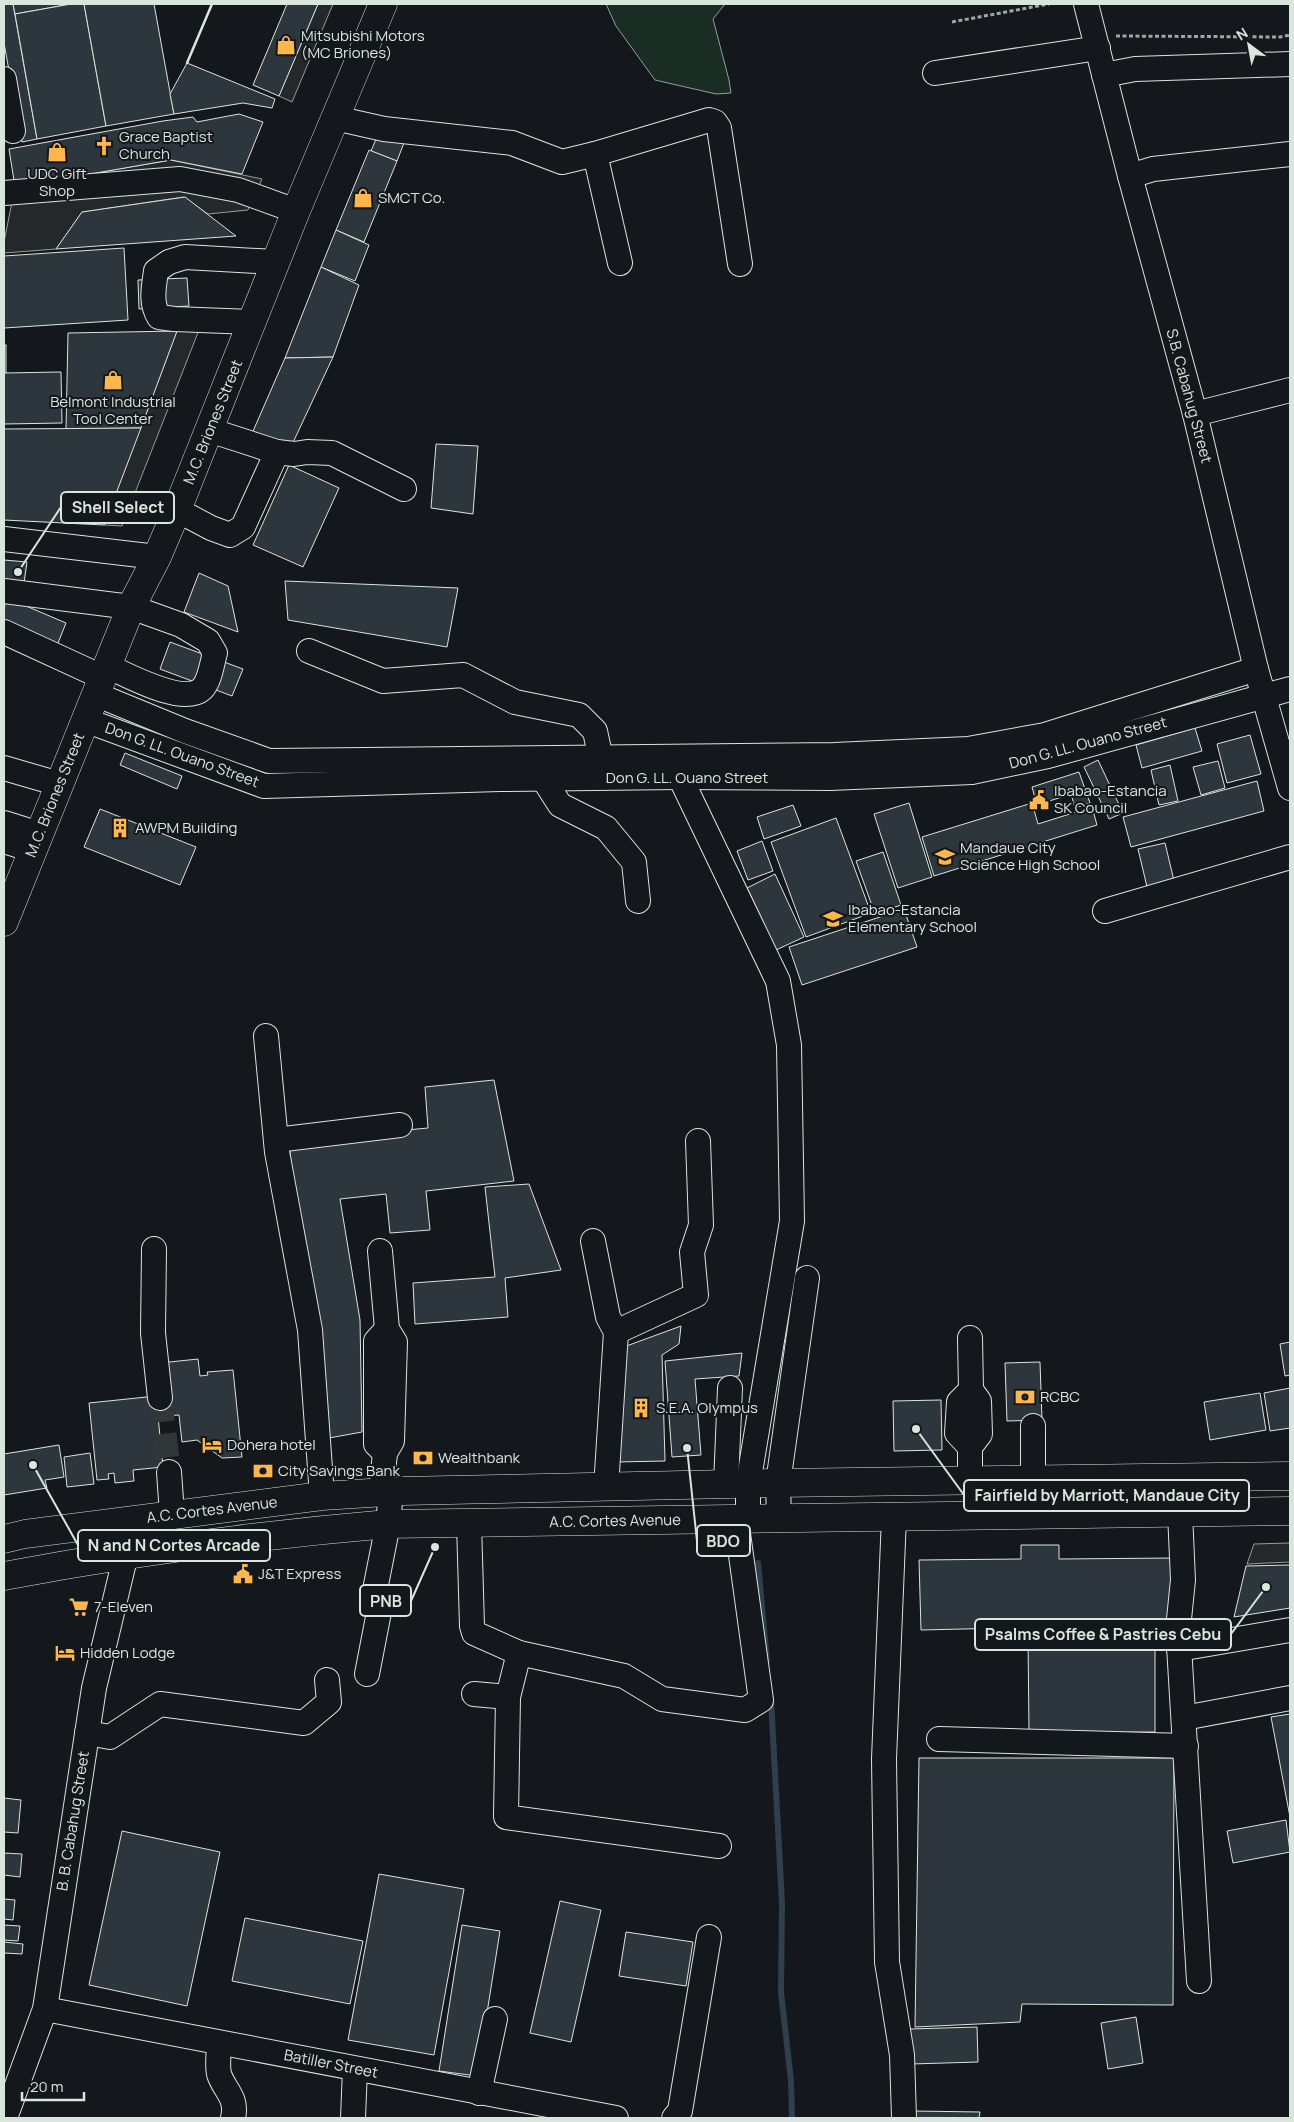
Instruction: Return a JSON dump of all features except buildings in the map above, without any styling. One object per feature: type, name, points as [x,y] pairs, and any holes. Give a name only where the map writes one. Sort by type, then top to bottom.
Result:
[{"type":"main road","name":"M.C. Briones Street","points":[[4,922],[132,607],[157,557],[177,510],[296,211],[383,4]]},
{"type":"main road","name":"A.C. Cortes Avenue","points":[[4,1539],[25,1534],[172,1514],[322,1496],[386,1492],[778,1483],[1290,1476]]},
{"type":"main road","points":[[1153,1514],[1154,1478]]},
{"type":"main road","name":"A.C. Cortes Avenue","points":[[4,1576],[126,1554],[316,1530],[388,1524],[1290,1511]]},
{"type":"street","name":"S.B. Cabahug Street","points":[[1086,4],[1107,42],[1104,75],[1195,414],[1256,669],[1290,788]]},
{"type":"street","points":[[935,73],[1107,42]]},
{"type":"street","points":[[1104,75],[1135,69],[1290,64]]},
{"type":"street","points":[[4,79],[13,131]]},
{"type":"street","points":[[335,118],[384,129],[512,143],[562,162],[709,120],[715,122],[719,128],[740,264]]},
{"type":"street","points":[[595,154],[620,263]]},
{"type":"street","points":[[1130,176],[1153,170],[1290,154]]},
{"type":"street","points":[[4,193],[180,180],[238,190],[296,211]]},
{"type":"street","points":[[252,322],[174,319],[158,316],[154,309],[153,291],[156,271],[169,262],[186,257],[276,262]]},
{"type":"street","points":[[1195,414],[1290,390]]},
{"type":"street","points":[[209,430],[277,452],[294,454],[307,452],[332,453],[404,489]]},
{"type":"street","points":[[177,510],[211,528],[230,535],[243,527],[277,452]]},
{"type":"street","points":[[4,539],[157,557]]},
{"type":"street","points":[[4,591],[132,607],[181,625],[208,641],[214,653],[206,684],[201,690],[184,694],[170,693],[102,679],[4,632]]},
{"type":"street","points":[[309,651],[384,681],[463,675],[515,702],[579,715],[595,731],[601,759]]},
{"type":"street","name":"Don G. LL. Ouano Street","points":[[1046,745],[1256,669]]},
{"type":"street","name":"Don G. LL. Ouano Street","points":[[102,679],[186,731],[269,760],[499,769],[544,780],[680,777],[968,749],[1046,745],[1290,689]]},
{"type":"street","name":"Don G. LL. Ouano Street","points":[[85,720],[264,786],[499,769],[601,759],[779,767]]},
{"type":"street","points":[[4,768],[59,784]]},
{"type":"street","points":[[680,777],[778,981],[789,1045],[792,1221],[737,1484]]},
{"type":"street","points":[[544,780],[560,805],[606,828],[634,862],[638,901]]},
{"type":"street","points":[[4,823],[36,842]]},
{"type":"street","points":[[4,840],[36,842]]},
{"type":"street","points":[[1105,911],[1290,857]]},
{"type":"street","points":[[266,1036],[276,1140],[310,1330],[322,1496]]},
{"type":"street","points":[[276,1140],[400,1125]]},
{"type":"street","points":[[616,1332],[696,1295],[692,1252],[701,1225],[698,1141]]},
{"type":"street","points":[[594,1241],[608,1317],[616,1332],[606,1488]]},
{"type":"street","points":[[154,1249],[153,1333],[160,1398]]},
{"type":"street","points":[[367,1674],[378,1612],[373,1600],[388,1524],[386,1453],[376,1444],[385,1411],[376,1341],[387,1330],[380,1251]]},
{"type":"street","points":[[778,1519],[778,1483],[807,1278]]},
{"type":"street","points":[[970,1338],[971,1390],[979,1401],[980,1434],[970,1447],[970,1481]]},
{"type":"street","points":[[469,1523],[472,1626],[474,1633],[519,1652],[624,1676],[662,1699],[745,1710],[754,1706],[761,1700],[737,1484],[730,1388]]},
{"type":"street","points":[[1033,1426],[1033,1481]]},
{"type":"street","points":[[169,1472],[172,1514]]},
{"type":"street","points":[[1180,1513],[1183,1580],[1178,1629],[1199,1981]]},
{"type":"street","points":[[894,1517],[884,1759],[887,1962],[902,2055],[904,2118]]},
{"type":"street","name":"B. B. Cabahug Street","points":[[5,2118],[45,2008],[94,1688],[126,1554],[131,1520]]},
{"type":"street","points":[[1179,1649],[1290,1630]]},
{"type":"street","points":[[519,1652],[508,1697],[506,1817],[719,1846]]},
{"type":"street","points":[[87,1733],[110,1736],[160,1704],[304,1723],[329,1702],[327,1680]]},
{"type":"street","points":[[474,1694],[508,1697]]},
{"type":"street","points":[[1184,1718],[1290,1698]]},
{"type":"street","points":[[939,1739],[1186,1746]]},
{"type":"street","points":[[674,2118],[680,2111],[709,1937]]},
{"type":"street","name":"Batiller Street","points":[[45,2008],[479,2093],[525,2110],[616,2118]]},
{"type":"street","points":[[479,2093],[495,2019]]},
{"type":"street","points":[[219,2043],[219,2075],[231,2093],[235,2112],[233,2118]]},
{"type":"street","points":[[353,2118],[355,2069]]},
{"type":"path","points":[[952,22],[1049,4]]},
{"type":"path","points":[[1107,42],[1280,37],[1290,35]]},
{"type":"green space","points":[[606,4],[725,4],[713,19],[731,93],[716,94],[655,80],[616,26]]},
{"type":"shaded area","points":[[318,4],[333,4],[292,102],[279,96]]},
{"type":"shaded area","points":[[171,160],[262,179],[248,210],[208,214],[184,197],[82,212],[56,249],[4,253],[4,242],[15,187]]},
{"type":"shaded area","points":[[199,330],[122,526],[104,525],[177,331]]},
{"type":"shaded area","points":[[1290,1543],[1290,1562],[1247,1564],[1254,1544]]},
{"type":"waterway","points":[[758,1563],[767,1661]]},
{"type":"waterway","points":[[771,1699],[782,1903],[781,1992],[791,2081],[792,2118]]},
{"type":"tunnel","points":[[160,1398],[169,1472]]},
{"type":"wall","points":[[187,63],[212,4]]},
{"type":"place","name":"Mitsubishi Motors (MC Briones)","points":[[286,45]]},
{"type":"place","name":"Grace Baptist Church","points":[[104,146]]},
{"type":"place","name":"UDC Gift Shop","points":[[57,152]]},
{"type":"place","name":"SMCT Co.","points":[[363,198]]},
{"type":"place","name":"Belmont Industrial Tool Center","points":[[113,380]]},
{"type":"place","name":"Shell Select","points":[[18,572]]},
{"type":"place","name":"Ibabao-Estancia SK Council","points":[[1039,800]]},
{"type":"place","name":"AWPM Building","points":[[120,828]]},
{"type":"place","name":"Mandaue City Science High School","points":[[945,857]]},
{"type":"place","name":"Ibabao-Estancia Elementary School","points":[[833,919]]},
{"type":"place","name":"RCBC","points":[[1025,1397]]},
{"type":"place","name":"S.E.A. Olympus","points":[[641,1408]]},
{"type":"place","name":"Fairfield by Marriott, Mandaue City","points":[[916,1429]]},
{"type":"place","name":"Dohera hotel","points":[[212,1445]]},
{"type":"place","name":"BDO","points":[[687,1448]]},
{"type":"place","name":"Wealthbank","points":[[423,1458]]},
{"type":"place","name":"N and N Cortes Arcade","points":[[33,1465]]},
{"type":"place","name":"City Savings Bank","points":[[263,1471]]},
{"type":"place","name":"PNB","points":[[435,1547]]},
{"type":"place","name":"J&T Express","points":[[243,1574]]},
{"type":"place","name":"Psalms Coffee & Pastries Cebu","points":[[1266,1587]]},
{"type":"place","name":"7-Eleven","points":[[79,1607]]},
{"type":"place","name":"Hidden Lodge","points":[[65,1653]]}]
